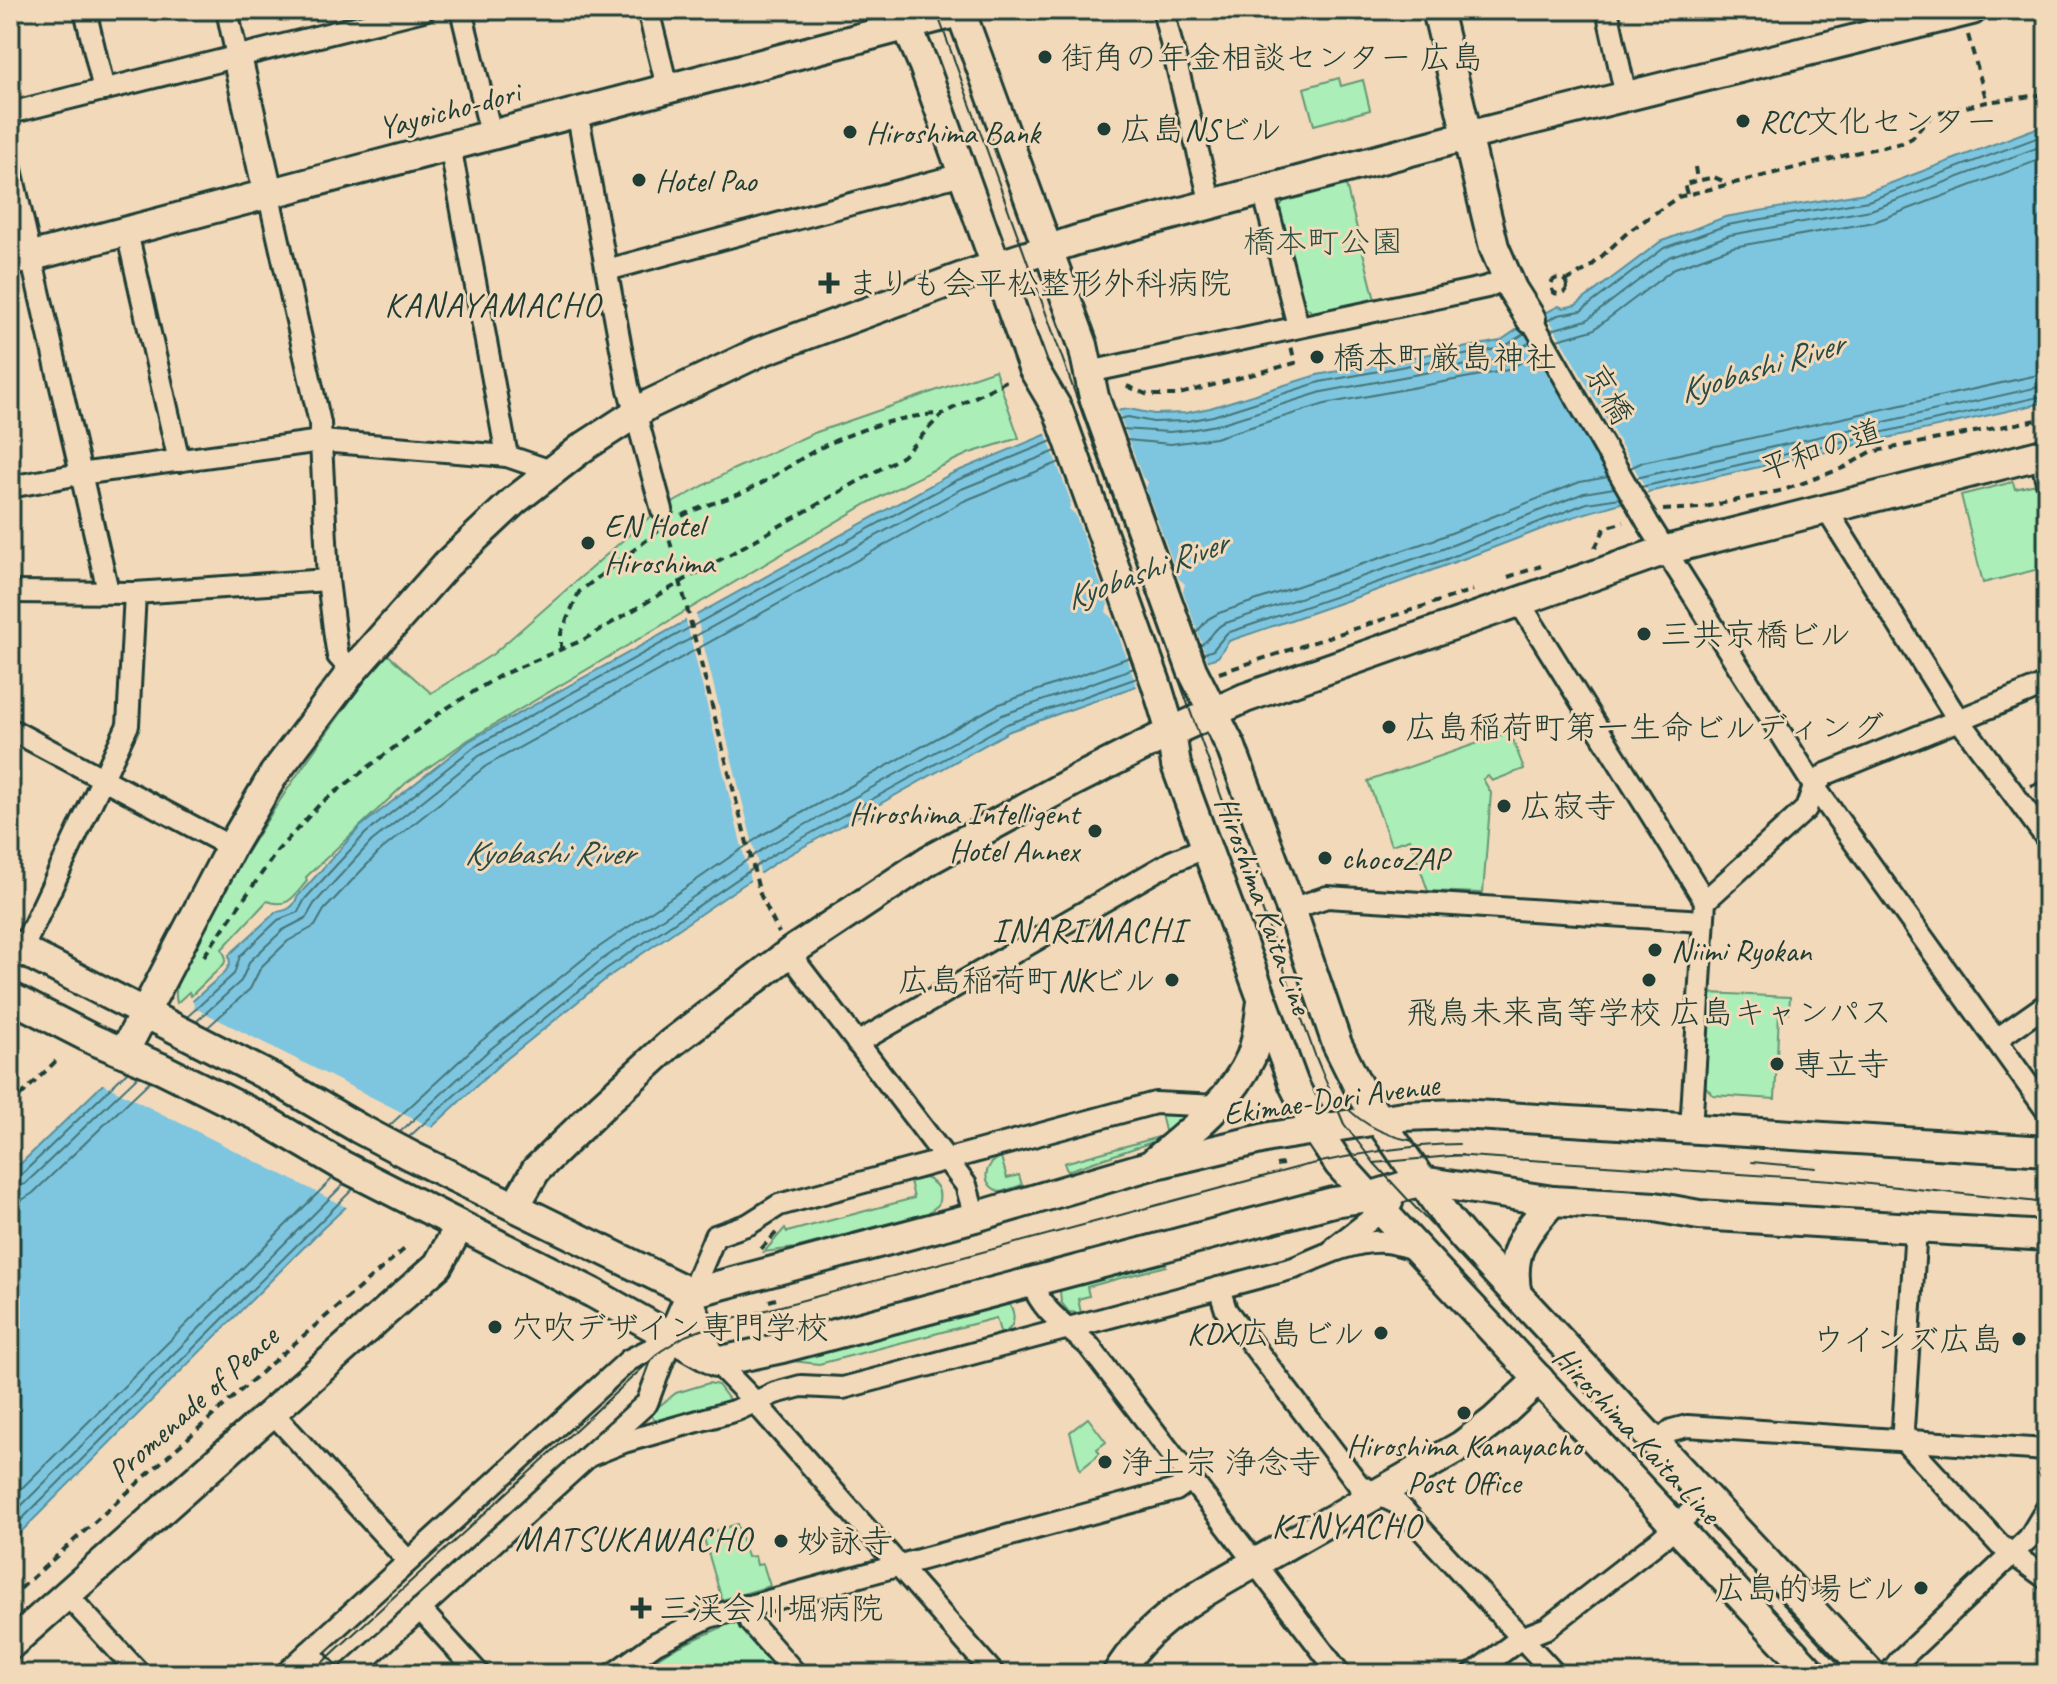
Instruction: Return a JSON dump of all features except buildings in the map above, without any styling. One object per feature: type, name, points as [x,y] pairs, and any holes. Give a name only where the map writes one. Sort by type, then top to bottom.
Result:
[{"type":"street","points":[[85,10],[104,90]]},
{"type":"street","points":[[227,10],[320,423],[328,580],[338,656],[352,671]]},
{"type":"street","points":[[10,113],[424,10]]},
{"type":"street","points":[[461,10],[491,134]]},
{"type":"street","points":[[648,10],[667,87]]},
{"type":"street","name":"Yayoicho-dori","points":[[21,259],[667,87],[903,18],[962,10]]},
{"type":"street","name":"Hiroshima Kaita Line","points":[[962,10],[1083,345],[1098,410],[1201,673],[1213,712],[1231,747],[1337,1044],[1364,1098],[1448,1219],[1871,1674]]},
{"type":"street","points":[[1163,10],[1211,204]]},
{"type":"street","points":[[1437,10],[1489,230],[1507,278],[1531,319]]},
{"type":"street","points":[[1607,10],[1626,96]]},
{"type":"street","points":[[124,1052],[152,1017],[231,847],[274,774],[352,671],[446,565],[514,501],[551,471],[665,395],[759,352],[1049,249],[1467,136],[1965,11]]},
{"type":"street","name":"Hiroshima Kaita Line","points":[[903,18],[924,66],[1033,368],[1062,423],[1156,683],[1171,732],[1176,765],[1262,1002],[1294,1085],[1317,1131],[1339,1164],[1417,1250],[1813,1674]]},
{"type":"street","points":[[577,111],[634,414],[664,518]]},
{"type":"street","points":[[450,145],[507,456]]},
{"type":"street","points":[[10,165],[21,259],[80,474],[108,591]]},
{"type":"street","points":[[607,270],[962,174]]},
{"type":"street","points":[[1263,190],[1298,326]]},
{"type":"street","points":[[127,232],[179,461]]},
{"type":"street","points":[[1089,372],[1487,287],[1507,278]]},
{"type":"street","name":"京橋","points":[[1531,319],[1634,499],[1814,786],[2047,1111]]},
{"type":"street","points":[[10,487],[80,474],[321,441],[507,456],[551,471]]},
{"type":"street","points":[[515,1206],[536,1170],[614,1095],[670,1044],[789,953],[929,860],[1171,732],[1513,589],[1826,509],[2045,463]]},
{"type":"street","points":[[1826,509],[1959,720],[2047,839]]},
{"type":"street","points":[[10,592],[135,593],[328,580]]},
{"type":"street","points":[[1513,589],[1704,911],[1691,1129]]},
{"type":"street","points":[[135,593],[128,725],[16,947],[274,1079],[411,1156],[691,1293],[716,1362]]},
{"type":"street","points":[[1291,909],[1327,897],[1704,911],[1806,809],[1814,786],[1826,774],[2047,684]]},
{"type":"street","points":[[10,729],[231,847]]},
{"type":"street","points":[[857,1043],[1171,862],[1207,847]]},
{"type":"street","points":[[789,953],[966,1185],[975,1217]]},
{"type":"street","points":[[10,997],[94,1040],[258,1116],[380,1186],[593,1293],[716,1362],[755,1402],[994,1674]]},
{"type":"street","points":[[1148,1166],[1218,1106],[1251,1056],[1262,1002]]},
{"type":"street","points":[[1997,1039],[2047,1004]]},
{"type":"street","points":[[349,1674],[647,1403],[715,1236],[749,1224],[779,1205],[1155,1103],[1218,1106]]},
{"type":"street","name":"Ekimae-Dori Avenue","points":[[691,1293],[975,1217],[1148,1166],[1270,1137],[1379,1119],[1460,1114],[2047,1151]]},
{"type":"street","points":[[1326,1254],[1375,1204],[1421,1181],[1553,1201],[1655,1207],[1699,1215],[2047,1236]]},
{"type":"street","points":[[1517,1295],[1514,1262],[1520,1244],[1526,1231],[1553,1201]]},
{"type":"street","points":[[716,1362],[782,1348],[1333,1202],[1375,1204]]},
{"type":"street","points":[[10,1645],[438,1265],[459,1227]]},
{"type":"street","points":[[1916,1228],[1903,1429],[1906,1443],[2012,1555],[2047,1579]]},
{"type":"street","points":[[589,1456],[624,1442],[737,1410],[775,1393],[801,1386],[843,1388],[1294,1268],[1326,1254],[1374,1242],[1417,1250]]},
{"type":"street","points":[[1032,1282],[1037,1297],[1047,1311],[1089,1346],[1340,1674]]},
{"type":"street","points":[[1219,1288],[1226,1310],[1359,1485],[1398,1504],[1555,1674]]},
{"type":"street","points":[[285,1674],[629,1360],[671,1339]]},
{"type":"street","points":[[1117,1674],[1131,1651],[1163,1620],[1211,1587],[1461,1446],[1495,1420],[1539,1379]]},
{"type":"street","points":[[272,1412],[408,1561]]},
{"type":"street","points":[[1656,1444],[1672,1430],[1687,1426],[2047,1450]]},
{"type":"street","points":[[613,1674],[629,1660],[683,1628],[745,1606],[1176,1490],[1191,1479]]},
{"type":"street","points":[[1473,1674],[1521,1638],[1547,1628],[1677,1525],[1706,1498]]},
{"type":"street","points":[[1889,1674],[2029,1538],[2047,1508]]},
{"type":"street","points":[[67,1595],[140,1674]]},
{"type":"street","points":[[745,1606],[750,1622],[796,1674]]},
{"type":"street","points":[[420,1609],[479,1674]]},
{"type":"street","points":[[309,1652],[329,1674]]},
{"type":"path","points":[[1965,11],[1987,102]]},
{"type":"path","points":[[1566,281],[1589,268],[1661,207],[1687,194],[1902,143],[1912,138],[1932,115],[1987,102],[2047,94]]},
{"type":"path","points":[[1695,167],[1697,180]]},
{"type":"path","points":[[1687,194],[1684,184],[1697,180],[1714,177],[1727,184]]},
{"type":"path","points":[[1557,277],[1566,281],[1566,291],[1562,294],[1552,290],[1551,285],[1557,277]]},
{"type":"path","points":[[1126,385],[1148,395],[1176,395],[1295,363]]},
{"type":"path","points":[[195,968],[278,850],[320,804],[442,711],[501,675],[583,640],[903,456],[942,414],[1006,381]]},
{"type":"path","points":[[561,650],[561,633],[579,592],[664,518],[751,489],[819,449],[853,435],[924,414],[942,414]]},
{"type":"path","name":"平和の道","points":[[1656,510],[1700,508],[1784,490],[1843,468],[1871,452],[2047,418]]},
{"type":"path","points":[[664,518],[760,894],[789,953]]},
{"type":"path","points":[[1584,551],[1597,547],[1605,528],[1624,522],[1632,531]]},
{"type":"path","points":[[1513,589],[1550,563]]},
{"type":"path","points":[[1201,673],[1478,588]]},
{"type":"path","points":[[10,1106],[57,1060]]},
{"type":"path","points":[[756,1252],[785,1224]]},
{"type":"path","name":"Promenade of Peace","points":[[10,1598],[408,1246]]},
{"type":"path","points":[[769,1301],[776,1299]]},
{"type":"path","points":[[42,1569],[46,1574]]},
{"type":"green space","points":[[1339,78],[1341,86],[1363,80],[1370,110],[1314,125],[1304,88]]},
{"type":"green space","name":"橋本町公園","points":[[1346,185],[1375,300],[1312,312],[1301,303],[1277,212],[1284,200]]},
{"type":"green space","points":[[995,370],[1019,438],[970,453],[868,503],[468,740],[406,783],[306,877],[307,881],[290,900],[281,903],[267,901],[222,949],[226,958],[224,964],[191,996],[189,992],[177,1003],[177,985],[182,968],[241,861],[311,755],[386,653],[431,693],[493,654],[646,520],[676,501],[732,470],[814,433]]},
{"type":"green space","points":[[2013,482],[2015,489],[2036,484],[2047,526],[2047,567],[1983,583],[1961,495]]},
{"type":"green space","points":[[1510,732],[1524,769],[1492,781],[1488,776],[1483,779],[1491,793],[1483,893],[1428,891],[1410,839],[1391,845],[1368,781]]},
{"type":"green space","points":[[1710,993],[1790,997],[1789,1013],[1779,1013],[1775,1099],[1713,1095],[1705,1086]]},
{"type":"green space","points":[[1194,1112],[1164,1138],[1067,1171],[1064,1163],[1166,1135],[1161,1114]]},
{"type":"green space","points":[[1001,1157],[1007,1178],[1019,1175],[1022,1185],[1001,1192],[990,1185],[986,1175],[990,1165]]},
{"type":"green space","points":[[925,1178],[936,1185],[939,1196],[938,1205],[928,1213],[795,1248],[764,1252],[785,1228],[787,1232],[914,1198],[910,1181]]},
{"type":"green space","points":[[1165,1263],[1166,1266],[1087,1287],[1089,1296],[1078,1299],[1081,1313],[1069,1312],[1061,1302],[1060,1290]]},
{"type":"green space","points":[[1009,1303],[1013,1321],[1001,1335],[996,1318],[819,1364],[792,1361]]},
{"type":"green space","points":[[709,1383],[718,1385],[731,1402],[657,1425],[650,1413],[676,1393]]},
{"type":"green space","points":[[1088,1418],[1106,1442],[1097,1449],[1100,1454],[1080,1470],[1070,1432]]},
{"type":"green space","points":[[737,1524],[747,1557],[755,1556],[757,1565],[763,1564],[770,1586],[722,1600],[703,1535]]},
{"type":"green space","points":[[731,1623],[740,1625],[783,1674],[634,1674],[669,1651]]},
{"type":"water","name":"Kyobashi River","points":[[2047,126],[2047,402],[1648,492],[1229,641],[1218,657],[1010,731],[778,861],[611,975],[499,1065],[322,1229],[10,1543],[10,1174],[149,1040],[225,972],[230,964],[229,955],[276,912],[292,906],[360,827],[469,741],[951,474],[1045,435],[1121,410],[1154,414],[1186,413],[1317,375],[1500,341],[1559,306],[1576,305],[1660,242],[1725,217],[1865,193]]},
{"type":"pier","points":[[1545,312],[1648,492],[1623,505],[1522,324]]},
{"type":"pier","points":[[1117,407],[1142,477],[1148,482],[1146,489],[1179,579],[1185,584],[1183,591],[1209,664],[1138,690],[1112,617],[1106,612],[1108,604],[1075,514],[1069,509],[1071,502],[1045,431]]},
{"type":"pier","points":[[695,610],[761,877],[751,884],[685,616]]},
{"type":"pier","points":[[191,997],[195,1008],[435,1129],[350,1209],[99,1082]]},
{"type":"tram line","points":[[936,10],[1315,1055],[1344,1124],[1374,1163],[1848,1674]]},
{"type":"tram line","points":[[1336,1095],[1370,1126],[1413,1141]]},
{"type":"tram line","points":[[310,1674],[661,1351],[685,1336],[729,1320],[1303,1166],[1380,1151],[1459,1144]]},
{"type":"tram line","points":[[1453,1155],[1832,1180],[2047,1203]]},
{"type":"tram line","points":[[1374,1163],[1462,1155]]},
{"type":"tram line","points":[[1752,1162],[1816,1168]]},
{"type":"place","name":"街角の年金相談センター 広島","points":[[1045,57]]},
{"type":"place","name":"RCC文化センター","points":[[1743,121]]},
{"type":"place","name":"広島NSビル","points":[[1104,129]]},
{"type":"place","name":"Hiroshima Bank","points":[[850,132]]},
{"type":"place","name":"Hotel Pao","points":[[639,180]]},
{"type":"place","name":"まりも会平松整形外科病院","points":[[829,283]]},
{"type":"place","name":"橋本町厳島神社","points":[[1317,357]]},
{"type":"place","name":"EN Hotel Hiroshima","points":[[588,543]]},
{"type":"place","name":"三共京橋ビル","points":[[1644,634]]},
{"type":"place","name":"広島稲荷町第一生命ビルディング","points":[[1389,727]]},
{"type":"place","name":"広寂寺","points":[[1504,806]]},
{"type":"place","name":"Hiroshima Intelligent Hotel Annex","points":[[1095,831]]},
{"type":"place","name":"chocoZAP","points":[[1325,858]]},
{"type":"place","name":"Niimi Ryokan","points":[[1655,950]]},
{"type":"place","name":"広島稲荷町NKビル","points":[[1172,980]]},
{"type":"place","name":"飛鳥未来高等学校 広島キャンパス","points":[[1649,980]]},
{"type":"place","name":"専立寺","points":[[1777,1064]]},
{"type":"place","name":"穴吹デザイン専門学校","points":[[495,1327]]},
{"type":"place","name":"KDX広島ビル","points":[[1381,1333]]},
{"type":"place","name":"ウインズ広島","points":[[2019,1339]]},
{"type":"place","name":"Hiroshima Kanayacho Post Office","points":[[1464,1413]]},
{"type":"place","name":"浄土宗 浄念寺","points":[[1105,1462]]},
{"type":"place","name":"妙詠寺","points":[[781,1541]]},
{"type":"place","name":"広島的場ビル","points":[[1921,1588]]},
{"type":"place","name":"三渓会川堀病院","points":[[641,1608]]},
{"type":"district","name":"KANAYAMACHO","points":[[493,304]]},
{"type":"district","name":"INARIMACHI","points":[[1089,929]]},
{"type":"district","name":"KINYACHO","points":[[1347,1525]]},
{"type":"district","name":"MATSUKAWACHO","points":[[634,1538]]}]
